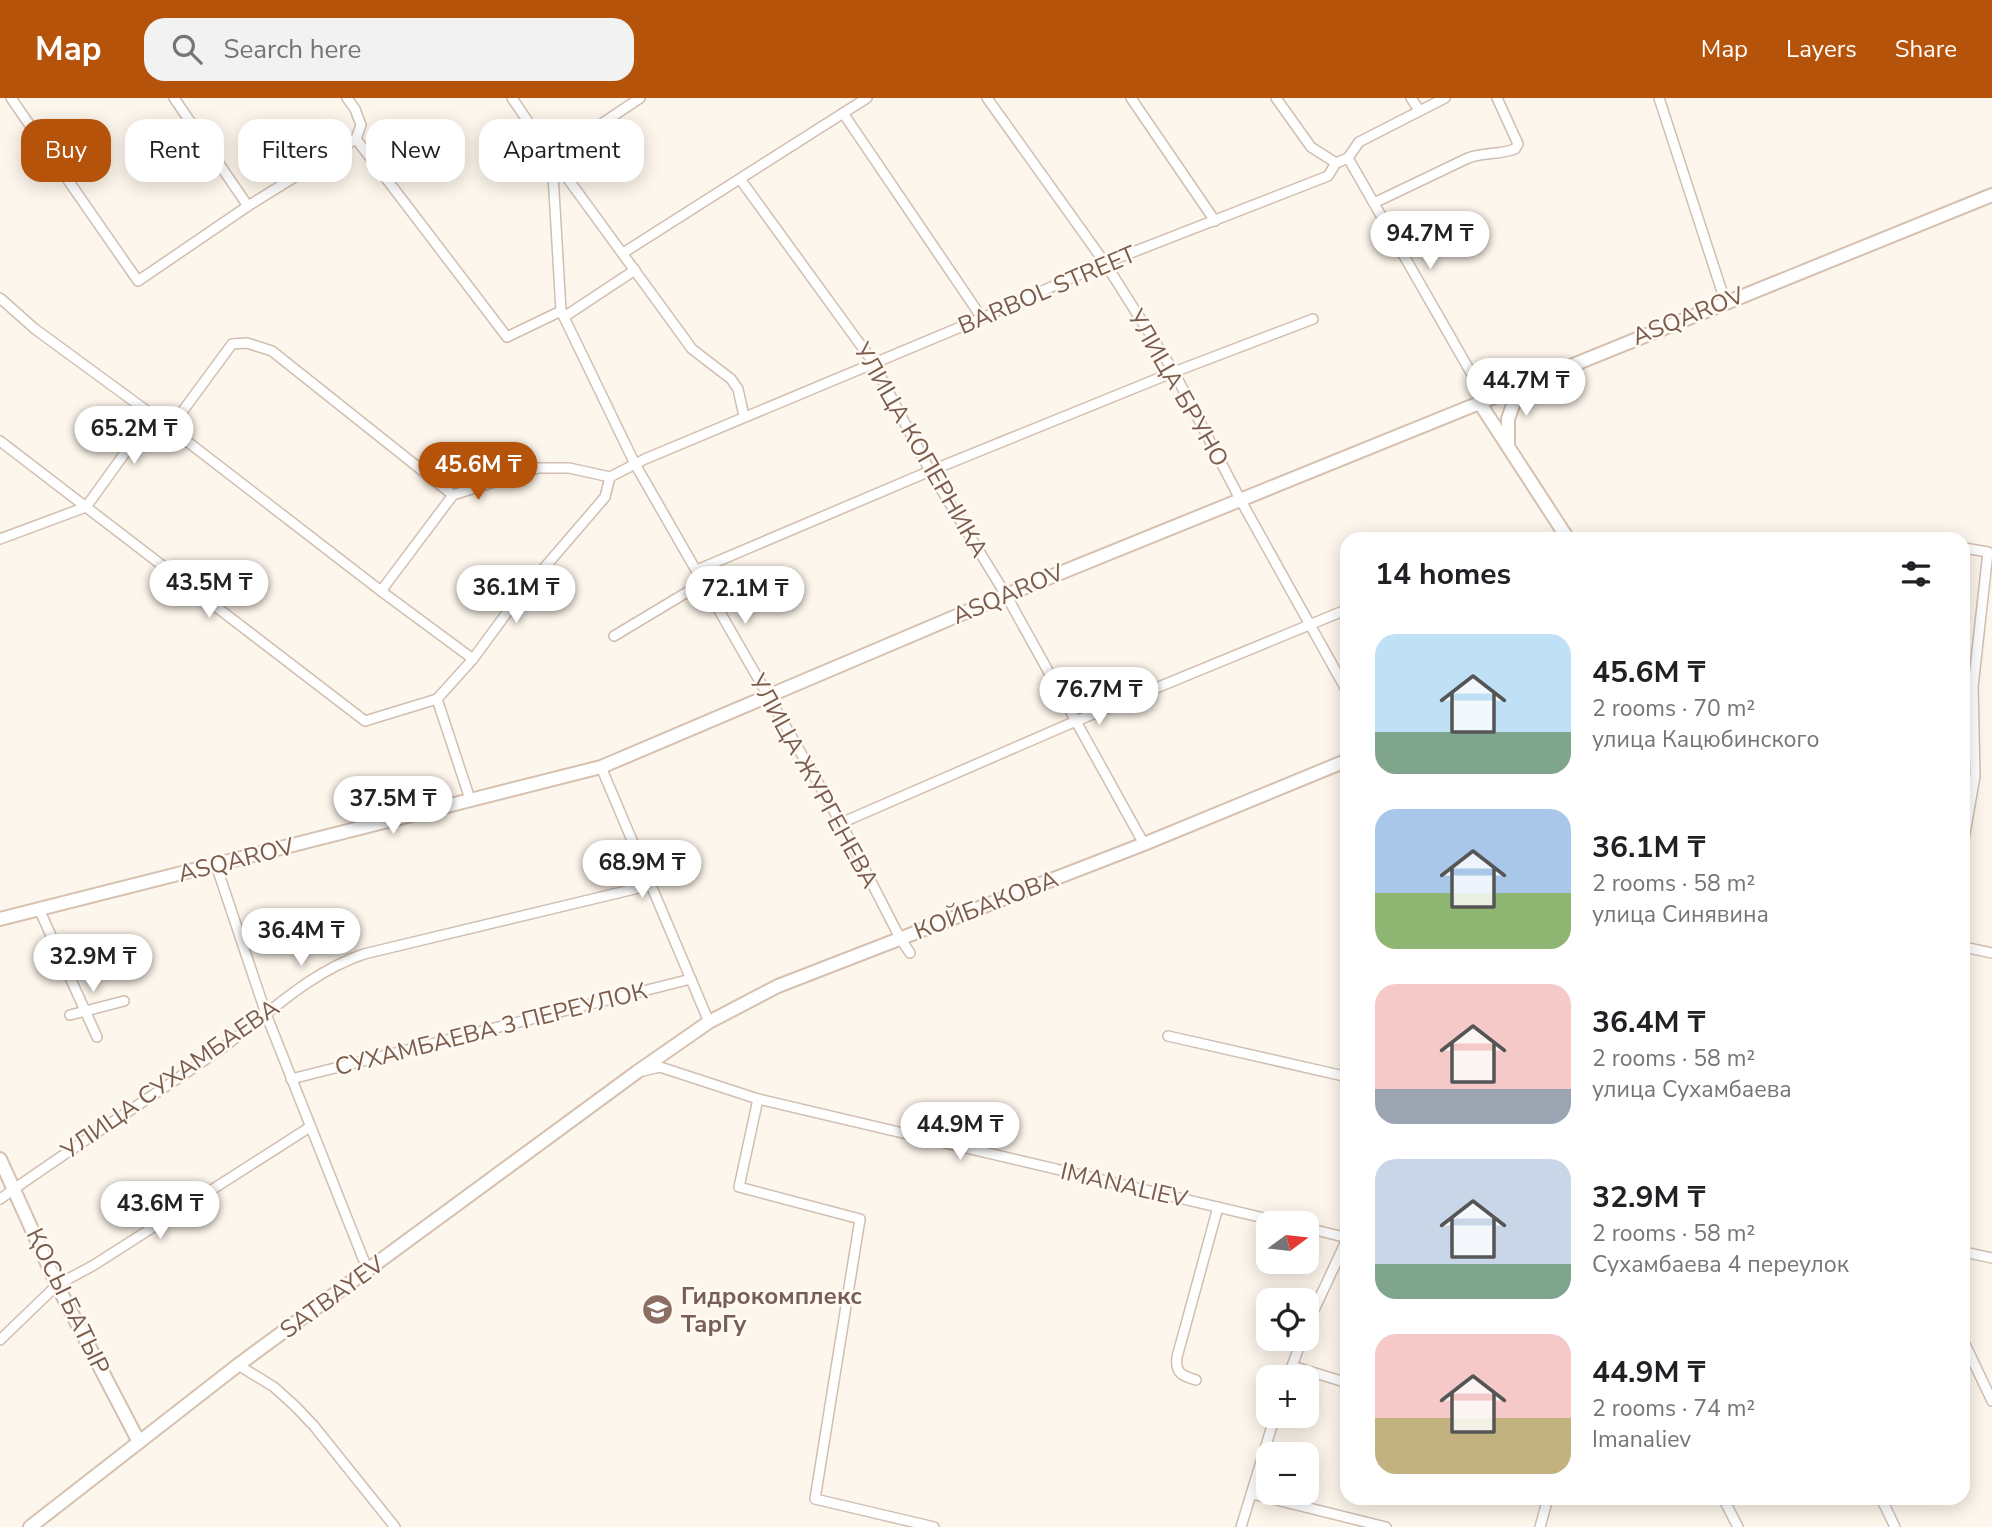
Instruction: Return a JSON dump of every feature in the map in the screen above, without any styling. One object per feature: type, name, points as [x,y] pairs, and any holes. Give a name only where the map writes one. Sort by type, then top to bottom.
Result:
[{"type":"main road","name":"ASQAROV","points":[[0,919],[601,767],[1006,595],[1725,301],[1992,195]]},
{"type":"main road","points":[[1508,446],[1508,419],[1520,385]]},
{"type":"main road","points":[[1483,400],[1508,446],[1563,532]]},
{"type":"main road","name":"КОЙБАКОВА","points":[[637,1072],[709,1022],[778,986],[1144,844],[1340,763]]},
{"type":"main road","name":"SATBAYEV","points":[[30,1527],[239,1365],[637,1072]]},
{"type":"main road","name":"ҚОСЫ БАТЫР","points":[[0,1159],[57,1285],[139,1442]]},
{"type":"street","points":[[11,98],[138,282],[248,206],[356,139],[361,125],[347,98]]},
{"type":"street","points":[[174,98],[248,206]]},
{"type":"street","points":[[512,98],[526,119]]},
{"type":"street","points":[[609,119],[640,98]]},
{"type":"street","points":[[622,253],[867,98]]},
{"type":"street","name":"УЛИЦА БРУНО","points":[[987,98],[1105,263],[1174,372],[1240,499],[1340,678]]},
{"type":"street","points":[[1131,98],[1215,221]]},
{"type":"street","points":[[1276,98],[1311,147],[1336,163]]},
{"type":"street","points":[[1411,98],[1419,110]]},
{"type":"street","name":"BARBOL STREET","points":[[610,477],[744,416],[982,318],[1105,263],[1328,176],[1336,163],[1348,158],[1359,142],[1445,98]]},
{"type":"street","points":[[1374,203],[1468,158],[1483,153],[1504,153],[1516,149],[1518,144],[1497,98]]},
{"type":"street","points":[[1659,98],[1725,301]]},
{"type":"street","points":[[843,113],[982,318]]},
{"type":"street","points":[[356,139],[507,337],[562,314],[635,270]]},
{"type":"street","points":[[1348,158],[1483,400]]},
{"type":"street","name":"УЛИЦА КОПЕРНИКА","points":[[740,178],[873,362],[930,471],[1006,595],[1144,844]]},
{"type":"street","points":[[554,182],[562,314]]},
{"type":"street","points":[[570,182],[692,349],[731,379],[738,389],[744,416]]},
{"type":"street","points":[[0,299],[35,329],[162,422],[472,659]]},
{"type":"street","name":"УЛИЦА ЖУРГЕНЕВА","points":[[562,314],[635,464],[841,823],[910,953]]},
{"type":"street","points":[[697,570],[930,471],[1313,319]]},
{"type":"street","points":[[0,538],[86,506],[140,432],[182,412],[232,344],[247,343],[272,351],[453,495]]},
{"type":"street","points":[[0,440],[365,721],[437,699],[472,659],[514,603],[605,497],[610,477],[569,468],[538,468],[453,495],[381,592]]},
{"type":"street","points":[[1970,549],[1988,552],[1973,687],[1975,776],[1970,805]]},
{"type":"street","points":[[614,636],[704,582]]},
{"type":"street","points":[[841,823],[1076,721],[1340,612]]},
{"type":"street","points":[[437,699],[470,799]]},
{"type":"street","points":[[601,767],[709,1022]]},
{"type":"street","points":[[216,865],[266,1014],[368,1271]]},
{"type":"street","name":"УЛИЦА СУХАМБАЕВА","points":[[0,1199],[215,1052],[314,977],[349,960],[651,885]]},
{"type":"street","points":[[39,909],[97,1037]]},
{"type":"street","points":[[1970,948],[1992,953]]},
{"type":"street","name":"СУХАМБАЕВА 3 ПЕРЕУЛОК","points":[[291,1079],[691,979]]},
{"type":"street","points":[[70,1015],[124,1001]]},
{"type":"street","points":[[1168,1036],[1340,1075]]},
{"type":"street","name":"IMANALIEV","points":[[637,1072],[660,1067],[758,1099],[1256,1217]]},
{"type":"street","points":[[758,1099],[738,1187],[860,1219],[815,1499],[934,1527]]},
{"type":"street","points":[[0,1340],[57,1285],[94,1265],[310,1127]]},
{"type":"street","points":[[1196,1381],[1182,1375],[1176,1367],[1177,1357],[1218,1208]]},
{"type":"street","points":[[1320,1231],[1340,1235]]},
{"type":"street","points":[[1319,1299],[1340,1252]]},
{"type":"street","points":[[1970,1253],[1992,1258]]},
{"type":"street","points":[[1970,1355],[1992,1401]]},
{"type":"street","points":[[239,1365],[274,1387],[296,1407],[395,1527]]},
{"type":"street","points":[[1319,1374],[1340,1381]]},
{"type":"street","points":[[1241,1527],[1271,1428]]},
{"type":"street","points":[[1252,1494],[1386,1527]]},
{"type":"street","points":[[1540,1527],[1546,1505]]},
{"type":"street","points":[[1727,1505],[1738,1527]]},
{"type":"street","points":[[1884,1505],[1895,1527]]},
{"type":"place","name":"Гидрокомплекс ТарГу","points":[[658,1310]]}]
